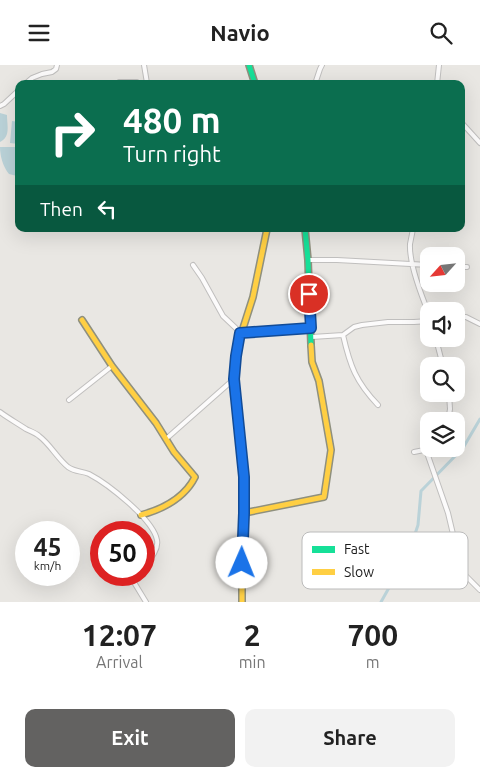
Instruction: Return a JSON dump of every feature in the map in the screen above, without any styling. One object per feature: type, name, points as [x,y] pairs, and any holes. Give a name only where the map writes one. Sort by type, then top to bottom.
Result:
[{"type":"street","points":[[30,80],[52,72],[56,69],[57,65]]},
{"type":"street","points":[[144,65],[147,80]]},
{"type":"street","points":[[249,65],[254,80]]},
{"type":"street","points":[[316,80],[322,65]]},
{"type":"street","points":[[437,80],[438,65]]},
{"type":"street","points":[[0,106],[15,94]]},
{"type":"street","points":[[465,126],[480,143]]},
{"type":"street","points":[[242,602],[244,477],[234,379],[240,333],[252,298],[266,232]]},
{"type":"street","points":[[244,513],[324,497],[331,450],[319,381],[312,363],[305,232]]},
{"type":"street","points":[[412,232],[410,245],[411,254],[424,302]]},
{"type":"street","points":[[308,260],[420,264]]},
{"type":"street","points":[[193,265],[224,316],[240,333]]},
{"type":"street","points":[[465,317],[480,324]]},
{"type":"street","points":[[82,320],[112,366],[156,423],[174,452],[195,477],[189,488],[174,503],[141,515]]},
{"type":"street","points":[[312,337],[343,335],[354,327],[362,325],[420,322]]},
{"type":"street","points":[[240,333],[311,328]]},
{"type":"street","points":[[343,335],[348,359],[359,382],[378,405]]},
{"type":"street","points":[[69,400],[112,366]]},
{"type":"street","points":[[166,439],[234,379]]},
{"type":"street","points":[[0,412],[39,436],[66,466],[80,473],[87,473],[103,483],[135,508],[146,521]]},
{"type":"street","points":[[414,452],[420,451]]},
{"type":"street","points":[[428,457],[448,513],[452,532]]},
{"type":"street","points":[[155,535],[158,541],[155,551]]},
{"type":"street","points":[[468,577],[480,591]]},
{"type":"street","points":[[136,586],[146,602]]},
{"type":"water","points":[[0,113],[7,115],[8,127],[6,137],[0,142]]},
{"type":"water","points":[[12,121],[15,121],[15,144],[10,143]]},
{"type":"water","points":[[0,147],[15,147],[15,176],[9,174],[1,158]]},
{"type":"waterway","points":[[416,532],[421,491],[463,448],[480,419]]},
{"type":"waterway","points":[[381,602],[388,589]]},
{"type":"traffic: fast","points":[[249,65],[254,80]]},
{"type":"traffic: fast","points":[[305,232],[311,345]]},
{"type":"traffic: slow","points":[[242,602],[244,477],[234,379],[238,344],[253,297],[266,232]]},
{"type":"traffic: slow","points":[[82,320],[112,366],[156,423],[174,452],[195,477],[185,491],[172,502],[157,510],[141,515]]},
{"type":"traffic: slow","points":[[244,513],[324,497],[331,450],[319,381],[312,362],[311,345]]},
{"type":"route","points":[[242,563],[244,477],[234,379],[240,333],[311,328],[309,294]]}]
